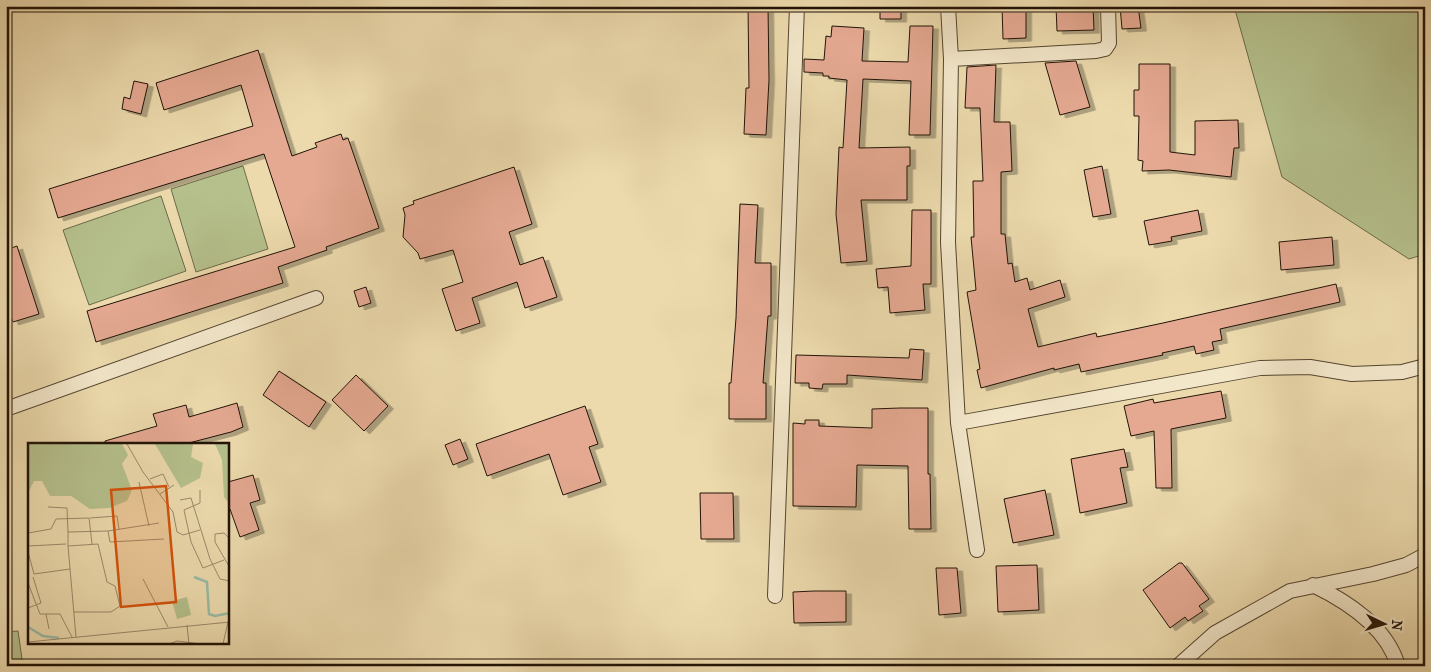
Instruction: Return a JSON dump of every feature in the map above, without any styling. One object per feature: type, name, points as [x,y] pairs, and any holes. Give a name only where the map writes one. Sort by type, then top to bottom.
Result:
[{"type":"street","points":[[775,596],[796,6]]},
{"type":"street","points":[[948,6],[951,59],[948,242],[958,423],[977,550]]},
{"type":"street","points":[[951,59],[1105,49],[1109,43],[1108,6]]},
{"type":"street","points":[[6,409],[316,298]]},
{"type":"street","points":[[958,423],[1260,368],[1310,367],[1352,374],[1402,372],[1425,366]]},
{"type":"street","points":[[1178,666],[1215,633],[1290,591],[1313,584],[1374,574],[1406,565],[1425,555]]},
{"type":"street","points":[[1313,584],[1342,599],[1363,616],[1394,650],[1398,666]]},
{"type":"green space","points":[[1234,6],[1425,6],[1425,254],[1409,259],[1282,177]]},
{"type":"green space","points":[[243,166],[268,249],[196,272],[171,189]]},
{"type":"green space","points":[[161,196],[186,271],[89,305],[63,230]]},
{"type":"green space","points":[[18,631],[23,666],[6,666],[6,632]]},
{"type":"building","points":[[748,6],[768,6],[769,80],[766,135],[744,134],[746,88],[749,88]]},
{"type":"building","points":[[880,6],[901,6],[901,19],[880,19]]},
{"type":"building","points":[[1002,6],[1026,6],[1026,38],[1003,39]]},
{"type":"building","points":[[1056,6],[1093,6],[1094,30],[1057,31]]},
{"type":"building","points":[[1120,6],[1138,6],[1141,28],[1122,29]]},
{"type":"building","points":[[832,26],[864,28],[862,61],[908,62],[910,26],[933,26],[930,135],[909,135],[911,81],[863,79],[859,148],[910,147],[910,166],[907,166],[907,200],[861,200],[867,261],[841,263],[836,214],[839,147],[843,148],[847,80],[829,78],[829,76],[823,76],[823,73],[804,72],[804,59],[824,60],[826,36],[831,37]]},
{"type":"building","points":[[258,50],[292,156],[317,147],[315,143],[341,134],[343,140],[348,138],[379,228],[326,247],[327,250],[278,267],[283,283],[96,342],[87,311],[295,247],[264,154],[58,218],[49,189],[253,126],[241,85],[164,110],[156,83]]},
{"type":"building","points":[[1076,61],[1090,107],[1060,115],[1045,63]]},
{"type":"building","points":[[1139,64],[1170,64],[1170,152],[1195,155],[1195,121],[1238,120],[1239,148],[1234,148],[1231,177],[1169,170],[1142,171],[1143,161],[1138,160],[1139,116],[1134,116],[1134,90],[1139,90]]},
{"type":"building","points":[[996,65],[994,122],[1010,122],[1012,171],[1001,172],[1001,234],[1005,234],[1008,264],[1012,263],[1015,282],[1027,278],[1030,290],[1060,280],[1065,297],[1028,309],[1038,347],[1096,333],[1097,337],[1336,284],[1340,302],[1220,329],[1222,340],[1212,342],[1214,350],[1196,354],[1194,346],[1162,353],[1163,355],[1081,372],[1079,364],[1054,370],[1054,368],[981,388],[977,370],[980,369],[967,292],[976,290],[971,237],[974,237],[973,181],[983,181],[980,108],[965,108],[967,67]]},
{"type":"building","points":[[134,81],[148,84],[141,114],[122,109],[124,97],[130,99]]},
{"type":"building","points":[[1102,166],[1111,214],[1093,217],[1084,170]]},
{"type":"building","points":[[514,167],[532,224],[509,232],[520,265],[543,257],[557,297],[525,308],[517,282],[472,298],[480,323],[456,331],[442,289],[463,282],[453,250],[420,259],[418,253],[403,237],[405,215],[403,208],[414,204],[413,201]]},
{"type":"building","points":[[740,204],[758,205],[755,263],[771,263],[771,316],[768,316],[763,383],[766,383],[766,419],[729,419],[729,383],[731,383],[736,318]]},
{"type":"building","points":[[912,210],[931,210],[931,284],[923,284],[925,310],[890,313],[888,287],[878,288],[876,269],[911,266]]},
{"type":"building","points":[[1198,210],[1202,231],[1171,237],[1172,241],[1149,245],[1144,221]]},
{"type":"building","points":[[1332,237],[1334,265],[1281,270],[1279,242]]},
{"type":"building","points":[[17,246],[39,314],[13,322],[6,303],[6,250]]},
{"type":"building","points":[[366,287],[371,303],[359,307],[354,291]]},
{"type":"building","points":[[910,349],[924,350],[922,380],[847,375],[847,384],[823,384],[822,389],[809,388],[809,383],[795,383],[796,355],[909,358]]},
{"type":"building","points":[[279,371],[326,402],[309,427],[263,395]]},
{"type":"building","points":[[356,375],[388,406],[364,431],[332,400]]},
{"type":"building","points":[[1221,391],[1226,418],[1171,429],[1172,488],[1156,488],[1154,431],[1131,436],[1124,406],[1153,399],[1154,403]]},
{"type":"building","points":[[237,403],[243,427],[189,443],[105,443],[105,441],[157,426],[153,414],[186,405],[189,417]]},
{"type":"building","points":[[585,406],[598,444],[589,447],[601,482],[563,495],[549,454],[487,476],[476,444]]},
{"type":"building","points":[[928,408],[928,474],[930,474],[931,529],[909,529],[908,466],[857,465],[856,507],[793,506],[793,423],[805,424],[805,420],[819,420],[819,426],[872,428],[872,409]]},
{"type":"building","points":[[460,439],[468,459],[453,465],[445,445]]},
{"type":"building","points":[[1124,449],[1128,467],[1120,468],[1127,503],[1080,513],[1071,459]]},
{"type":"building","points":[[253,475],[260,500],[250,503],[259,530],[240,537],[229,509],[229,482]]},
{"type":"building","points":[[1045,490],[1054,535],[1013,543],[1004,499]]},
{"type":"building","points":[[700,493],[733,493],[734,539],[701,539]]},
{"type":"building","points":[[1179,563],[1182,563],[1209,599],[1199,606],[1203,611],[1188,621],[1185,617],[1170,628],[1143,590]]},
{"type":"building","points":[[1037,565],[1039,610],[998,612],[996,566]]},
{"type":"building","points":[[936,568],[957,568],[961,613],[939,615]]},
{"type":"building","points":[[846,591],[846,622],[794,623],[793,592]]}]
